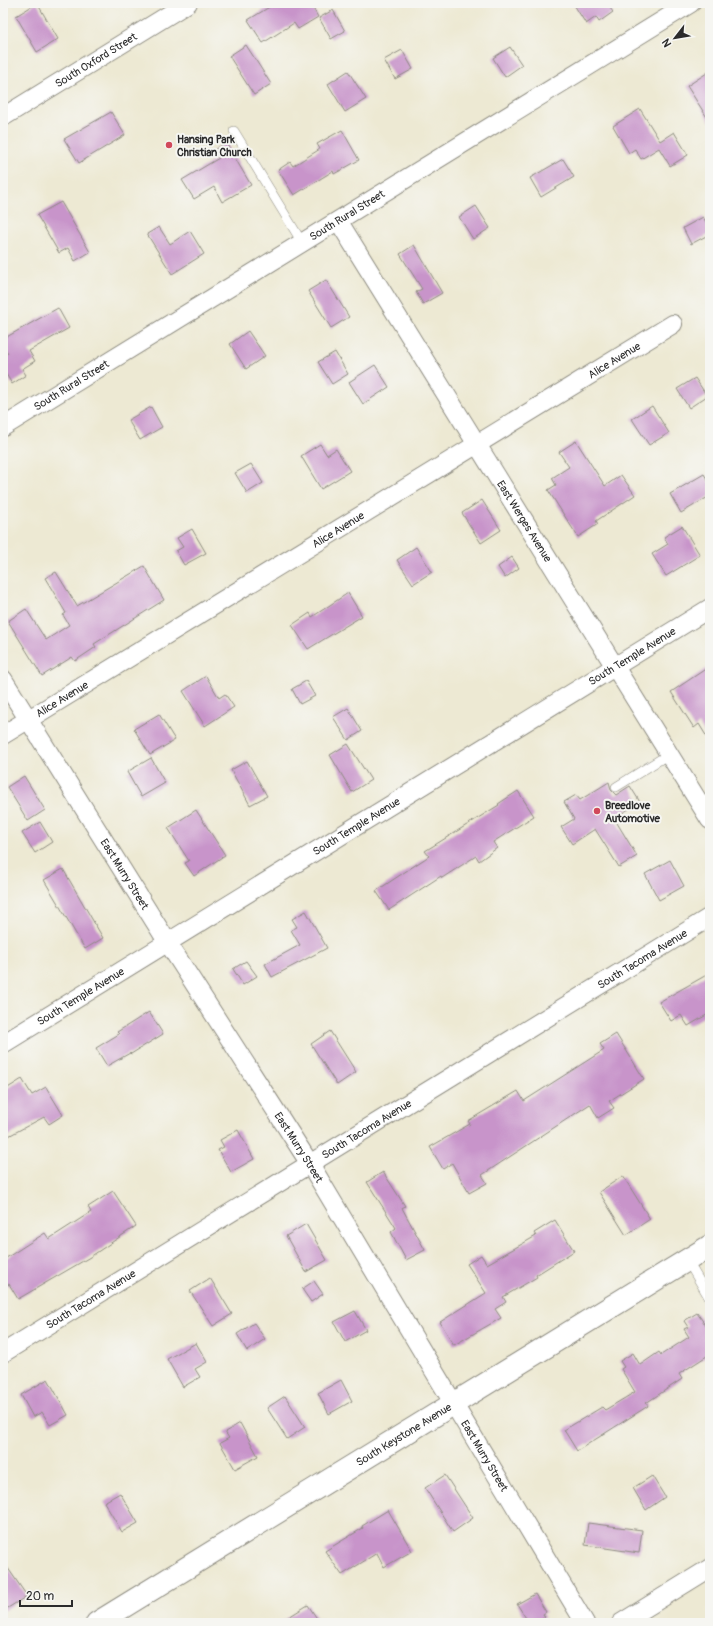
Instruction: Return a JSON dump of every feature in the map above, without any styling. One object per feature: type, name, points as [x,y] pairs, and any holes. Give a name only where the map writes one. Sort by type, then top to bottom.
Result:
[{"type":"main road","name":"South Keystone Avenue","points":[[97,1623],[710,1246]]},
{"type":"street","name":"South Oxford Street","points":[[3,117],[188,3]]},
{"type":"street","name":"South Rural Street","points":[[3,428],[339,222],[691,3]]},
{"type":"street","name":"East Werges Avenue","points":[[339,222],[616,666],[710,820]]},
{"type":"street","name":"Alice Avenue","points":[[3,735],[673,324]]},
{"type":"street","name":"South Temple Avenue","points":[[3,1044],[710,608]]},
{"type":"street","name":"East Murry Street","points":[[3,678],[168,943],[310,1164],[455,1403],[585,1623]]},
{"type":"street","name":"South Tacoma Avenue","points":[[3,1353],[710,917]]},
{"type":"street","points":[[621,1623],[710,1568]]},
{"type":"lane","points":[[234,131],[303,244]]},
{"type":"lane","points":[[616,787],[669,754]]},
{"type":"lane","points":[[687,1260],[710,1299]]},
{"type":"building","points":[[37,3],[58,39],[37,52],[16,16]]},
{"type":"building","points":[[276,3],[310,3],[318,17],[298,29],[294,23],[263,43],[248,20]]},
{"type":"building","points":[[573,3],[618,3],[610,8],[613,12],[599,22],[596,17],[586,24]]},
{"type":"building","points":[[333,10],[345,31],[331,39],[319,18]]},
{"type":"building","points":[[246,45],[271,84],[254,95],[229,56]]},
{"type":"building","points":[[510,47],[522,65],[505,77],[493,58]]},
{"type":"building","points":[[402,50],[413,69],[395,79],[384,60]]},
{"type":"building","points":[[348,71],[366,99],[345,112],[328,84]]},
{"type":"building","points":[[710,71],[710,122],[687,86]]},
{"type":"building","points":[[640,109],[660,141],[674,132],[688,155],[670,166],[659,148],[641,159],[635,149],[629,153],[613,126]]},
{"type":"building","points":[[111,112],[125,135],[79,163],[64,139]]},
{"type":"building","points":[[342,130],[359,160],[334,174],[333,171],[294,195],[278,170],[290,162],[293,166],[320,149],[317,144]]},
{"type":"building","points":[[226,143],[251,185],[222,202],[214,187],[194,199],[182,180],[219,158],[214,150]]},
{"type":"building","points":[[563,159],[574,177],[541,197],[530,178]]},
{"type":"building","points":[[61,202],[90,252],[75,261],[68,248],[59,253],[37,215]]},
{"type":"building","points":[[476,206],[490,228],[473,239],[459,217]]},
{"type":"building","points":[[703,217],[710,229],[710,234],[691,244],[683,228]]},
{"type":"building","points":[[159,227],[170,244],[190,231],[204,254],[172,274],[147,234]]},
{"type":"building","points":[[414,245],[442,293],[423,304],[416,292],[422,289],[400,254]]},
{"type":"building","points":[[326,280],[349,317],[331,328],[308,291]]},
{"type":"building","points":[[58,308],[69,328],[29,351],[35,361],[22,369],[26,375],[12,384],[3,369],[3,356],[8,353],[3,344],[3,339]]},
{"type":"building","points":[[248,331],[265,356],[246,369],[230,344]]},
{"type":"building","points":[[335,352],[348,374],[332,384],[318,362]]},
{"type":"building","points":[[375,365],[389,387],[363,404],[349,382]]},
{"type":"building","points":[[695,378],[707,396],[689,408],[677,389]]},
{"type":"building","points":[[652,406],[669,433],[649,445],[632,419]]},
{"type":"building","points":[[151,407],[162,427],[140,440],[128,420]]},
{"type":"building","points":[[576,441],[605,486],[621,475],[635,495],[596,521],[598,524],[578,537],[548,490],[556,485],[552,478],[569,467],[559,452]]},
{"type":"building","points":[[320,444],[327,455],[336,449],[350,471],[321,489],[301,456]]},
{"type":"building","points":[[251,464],[263,483],[247,493],[235,473]]},
{"type":"building","points":[[704,474],[710,484],[710,496],[681,513],[670,494]]},
{"type":"building","points":[[482,500],[501,530],[481,543],[462,513]]},
{"type":"building","points":[[682,526],[700,555],[666,576],[652,554],[668,544],[664,537]]},
{"type":"building","points":[[192,529],[206,553],[184,565],[176,551],[183,547],[177,538]]},
{"type":"building","points":[[416,547],[432,572],[413,584],[397,560]]},
{"type":"building","points":[[512,557],[519,568],[505,578],[498,567]]},
{"type":"building","points":[[144,566],[164,600],[94,644],[96,647],[75,661],[72,657],[42,676],[8,621],[26,609],[46,640],[69,625],[63,615],[66,613],[45,578],[56,572],[77,606]]},
{"type":"building","points":[[348,593],[362,616],[308,649],[292,625],[310,613],[312,617]]},
{"type":"building","points":[[710,666],[710,742],[699,724],[694,728],[671,692]]},
{"type":"building","points":[[206,676],[219,698],[225,694],[234,707],[205,726],[183,691]]},
{"type":"building","points":[[306,681],[315,696],[300,704],[292,689]]},
{"type":"building","points":[[348,708],[362,731],[348,740],[333,717]]},
{"type":"building","points":[[159,714],[175,740],[150,755],[134,729]]},
{"type":"building","points":[[348,744],[371,780],[352,792],[330,755]]},
{"type":"building","points":[[151,758],[165,783],[141,797],[127,772]]},
{"type":"building","points":[[247,761],[267,796],[250,805],[231,770]]},
{"type":"building","points":[[24,776],[45,810],[28,821],[7,787]]},
{"type":"building","name":"Breedlove Automotive","points":[[609,782],[611,790],[616,795],[630,786],[640,802],[614,818],[637,856],[619,867],[595,829],[572,844],[561,827],[574,819],[564,802],[576,795],[580,800]]},
{"type":"building","points":[[518,791],[534,816],[493,842],[497,848],[479,861],[476,856],[442,878],[441,876],[389,910],[376,891],[429,856],[425,851],[499,805],[498,804]]},
{"type":"building","points":[[196,810],[225,855],[194,876],[185,863],[189,861],[168,828]]},
{"type":"building","points":[[40,822],[52,842],[35,853],[22,833]]},
{"type":"building","points":[[670,860],[684,886],[659,900],[645,874]]},
{"type":"building","points":[[63,869],[103,938],[85,949],[44,880]]},
{"type":"building","points":[[306,911],[327,948],[272,977],[265,964],[300,945],[291,930],[297,927],[292,919]]},
{"type":"building","points":[[246,961],[257,976],[243,985],[233,969]]},
{"type":"building","points":[[710,973],[710,1013],[688,1026],[681,1015],[671,1021],[659,1002]]},
{"type":"building","points":[[149,1012],[163,1034],[131,1054],[130,1053],[107,1066],[96,1048],[119,1034],[117,1032]]},
{"type":"building","points":[[330,1031],[356,1072],[337,1085],[311,1044]]},
{"type":"building","points":[[616,1034],[644,1079],[609,1101],[614,1108],[598,1118],[590,1104],[482,1175],[487,1183],[469,1193],[452,1163],[443,1169],[430,1147],[470,1124],[468,1121],[518,1091],[524,1101],[604,1050],[600,1044]]},
{"type":"building","points":[[22,1079],[32,1095],[46,1087],[63,1115],[49,1124],[44,1117],[3,1139],[3,1091]]},
{"type":"building","points":[[238,1130],[254,1159],[231,1172],[218,1150],[224,1147],[220,1140]]},
{"type":"building","points":[[383,1172],[405,1206],[402,1208],[425,1250],[406,1260],[391,1232],[396,1228],[367,1182]]},
{"type":"building","points":[[623,1176],[650,1219],[626,1235],[599,1192]]},
{"type":"building","points":[[113,1191],[136,1226],[90,1257],[18,1299],[9,1284],[3,1287],[3,1260],[45,1233],[49,1239],[91,1212],[88,1207]]},
{"type":"building","points":[[555,1220],[574,1251],[536,1275],[537,1277],[503,1297],[506,1302],[495,1309],[501,1318],[454,1345],[440,1322],[486,1293],[467,1264],[481,1255],[487,1264],[536,1236],[534,1233]]},
{"type":"building","points":[[306,1224],[327,1260],[306,1272],[286,1236]]},
{"type":"building","points":[[210,1278],[232,1314],[213,1326],[190,1291]]},
{"type":"building","points":[[314,1281],[323,1294],[311,1302],[302,1289]]},
{"type":"building","points":[[355,1311],[366,1330],[345,1342],[334,1322]]},
{"type":"building","points":[[697,1313],[710,1331],[710,1354],[679,1374],[682,1379],[646,1403],[648,1406],[577,1451],[564,1430],[602,1407],[605,1410],[635,1392],[621,1369],[624,1367],[620,1361],[633,1353],[640,1365],[659,1352],[661,1355],[689,1337],[684,1329],[688,1327],[684,1321]]},
{"type":"building","points":[[254,1323],[265,1339],[247,1351],[237,1334]]},
{"type":"building","points":[[196,1343],[207,1362],[195,1369],[200,1377],[183,1387],[167,1359]]},
{"type":"building","points":[[48,1379],[68,1415],[50,1425],[42,1412],[33,1417],[21,1395]]},
{"type":"building","points":[[341,1380],[352,1401],[329,1414],[318,1393]]},
{"type":"building","points":[[285,1396],[305,1427],[287,1439],[267,1408]]},
{"type":"building","points":[[240,1423],[258,1456],[235,1469],[220,1443],[229,1438],[225,1432]]},
{"type":"building","points":[[445,1475],[473,1518],[453,1532],[425,1488]]},
{"type":"building","points":[[652,1476],[665,1497],[646,1510],[633,1488]]},
{"type":"building","points":[[120,1493],[138,1523],[122,1532],[104,1502]]},
{"type":"building","points":[[388,1510],[412,1551],[384,1567],[377,1553],[342,1575],[325,1551],[363,1528],[362,1526]]},
{"type":"building","points":[[588,1523],[642,1530],[639,1553],[585,1545]]},
{"type":"building","points":[[3,1561],[27,1596],[3,1611]]},
{"type":"building","points":[[535,1594],[546,1612],[543,1614],[545,1617],[536,1623],[529,1623],[517,1604]]},
{"type":"building","points":[[308,1605],[320,1623],[279,1623]]},
{"type":"place","name":"Hansing Park Christian Church","points":[[169,145]]},
{"type":"place","name":"Breedlove Automotive","points":[[597,811]]}]
